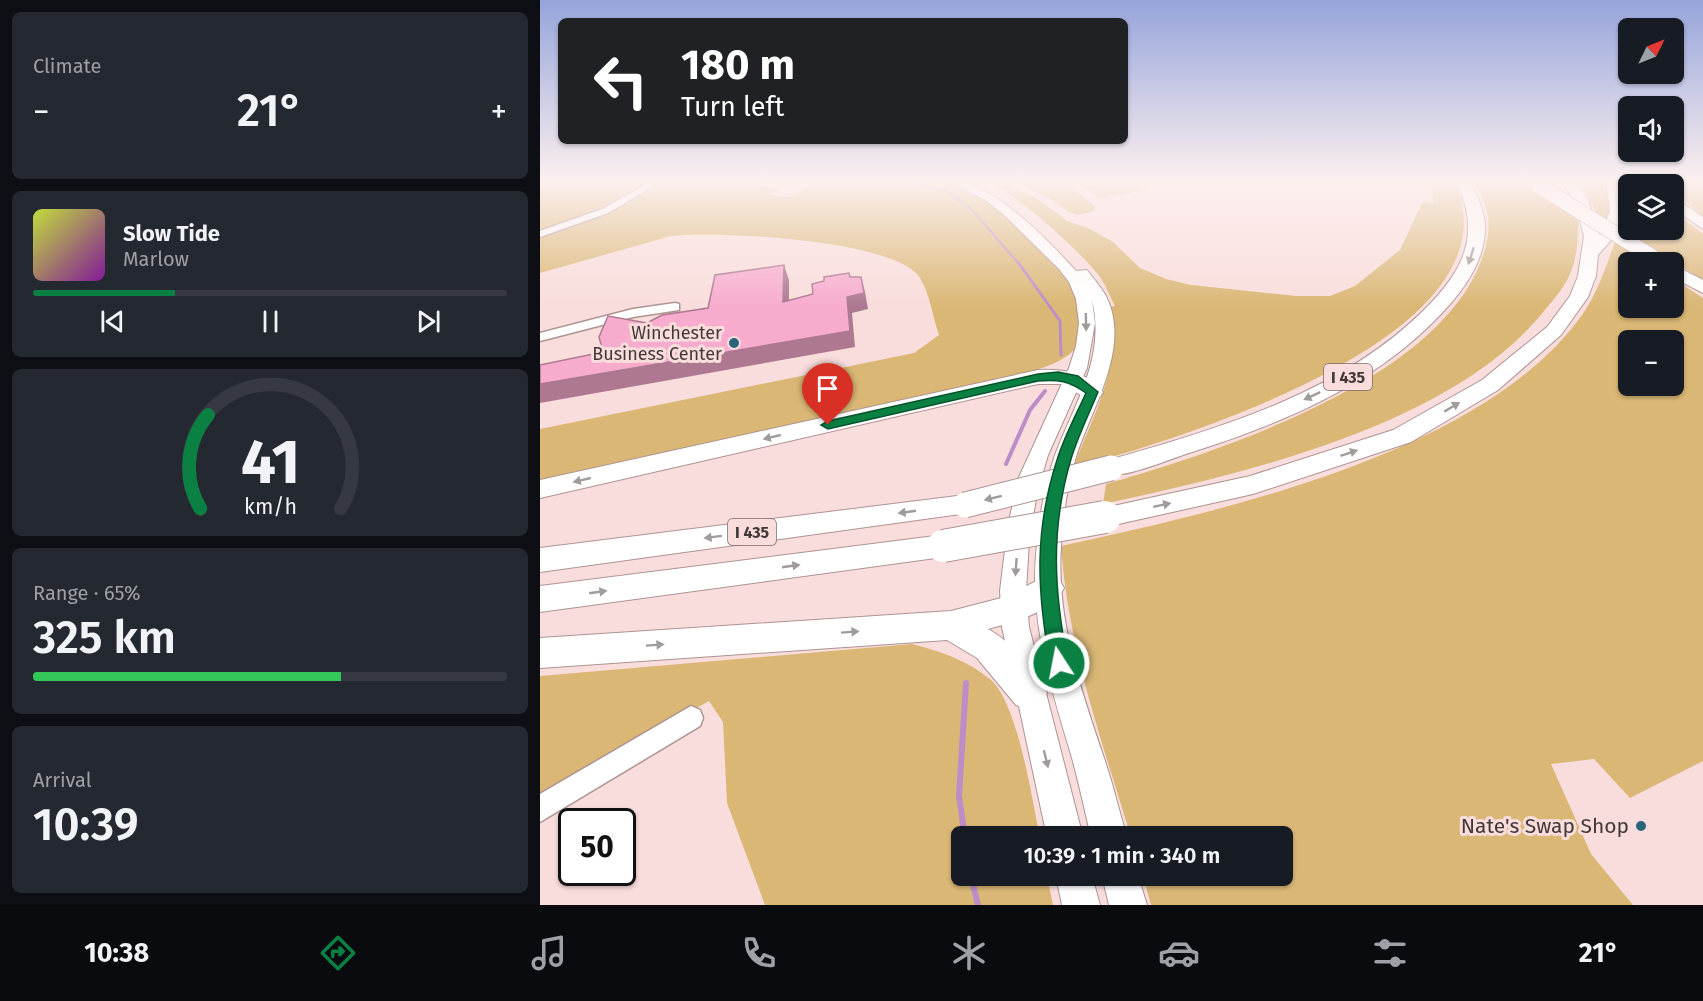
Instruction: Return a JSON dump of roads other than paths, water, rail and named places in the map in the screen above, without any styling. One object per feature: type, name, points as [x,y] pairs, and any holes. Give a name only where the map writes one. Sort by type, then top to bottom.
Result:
[{"type":"highway","name":"I 435","points":[[540,560],[964,505],[1111,468],[1205,441],[1276,413],[1331,387],[1406,338],[1434,313],[1467,267],[1478,222]]},
{"type":"highway","name":"I 435","points":[[540,599],[943,546],[1104,517],[1253,485],[1402,436],[1490,385],[1554,331],[1579,297],[1592,256],[1589,222]]},
{"type":"highway","points":[[1597,222],[1645,252]]},
{"type":"highway","points":[[1592,256],[1616,222]]},
{"type":"highway","points":[[1684,276],[1703,288]]},
{"type":"highway","points":[[540,489],[1038,377],[1058,376],[1083,385]]},
{"type":"highway","points":[[540,653],[951,625],[1013,609],[1048,588]]},
{"type":"highway","points":[[951,625],[989,647],[1029,693]]},
{"type":"main road","points":[[1019,222],[1076,283],[1083,296],[1088,320],[1083,385],[1070,442],[1058,478],[1050,528],[1048,608],[1062,681],[1089,761],[1106,826]]},
{"type":"main road","points":[[1031,222],[1095,290],[1105,319],[1106,335],[1083,385],[1040,448],[1026,492],[1018,534],[1013,609],[1029,693],[1062,826]]},
{"type":"main road","points":[[1076,886],[1081,905]]},
{"type":"main road","points":[[1123,886],[1128,905]]},
{"type":"street","points":[[540,234],[573,222]]},
{"type":"street","points":[[540,337],[633,313],[675,307]]},
{"type":"street","points":[[540,809],[691,718]]},
{"type":"waterway","points":[[983,222],[1019,264]]},
{"type":"waterway","points":[[1018,262],[1060,321],[1061,355]]},
{"type":"waterway","points":[[1006,464],[1030,410],[1045,391]]},
{"type":"waterway","points":[[963,826],[959,796],[966,683]]},
{"type":"waterway","points":[[973,886],[978,905]]},
{"type":"place","name":"Winchester Business Center","points":[[734,343]]},
{"type":"place","name":"Nate's Swap Shop","points":[[1641,826]]}]
